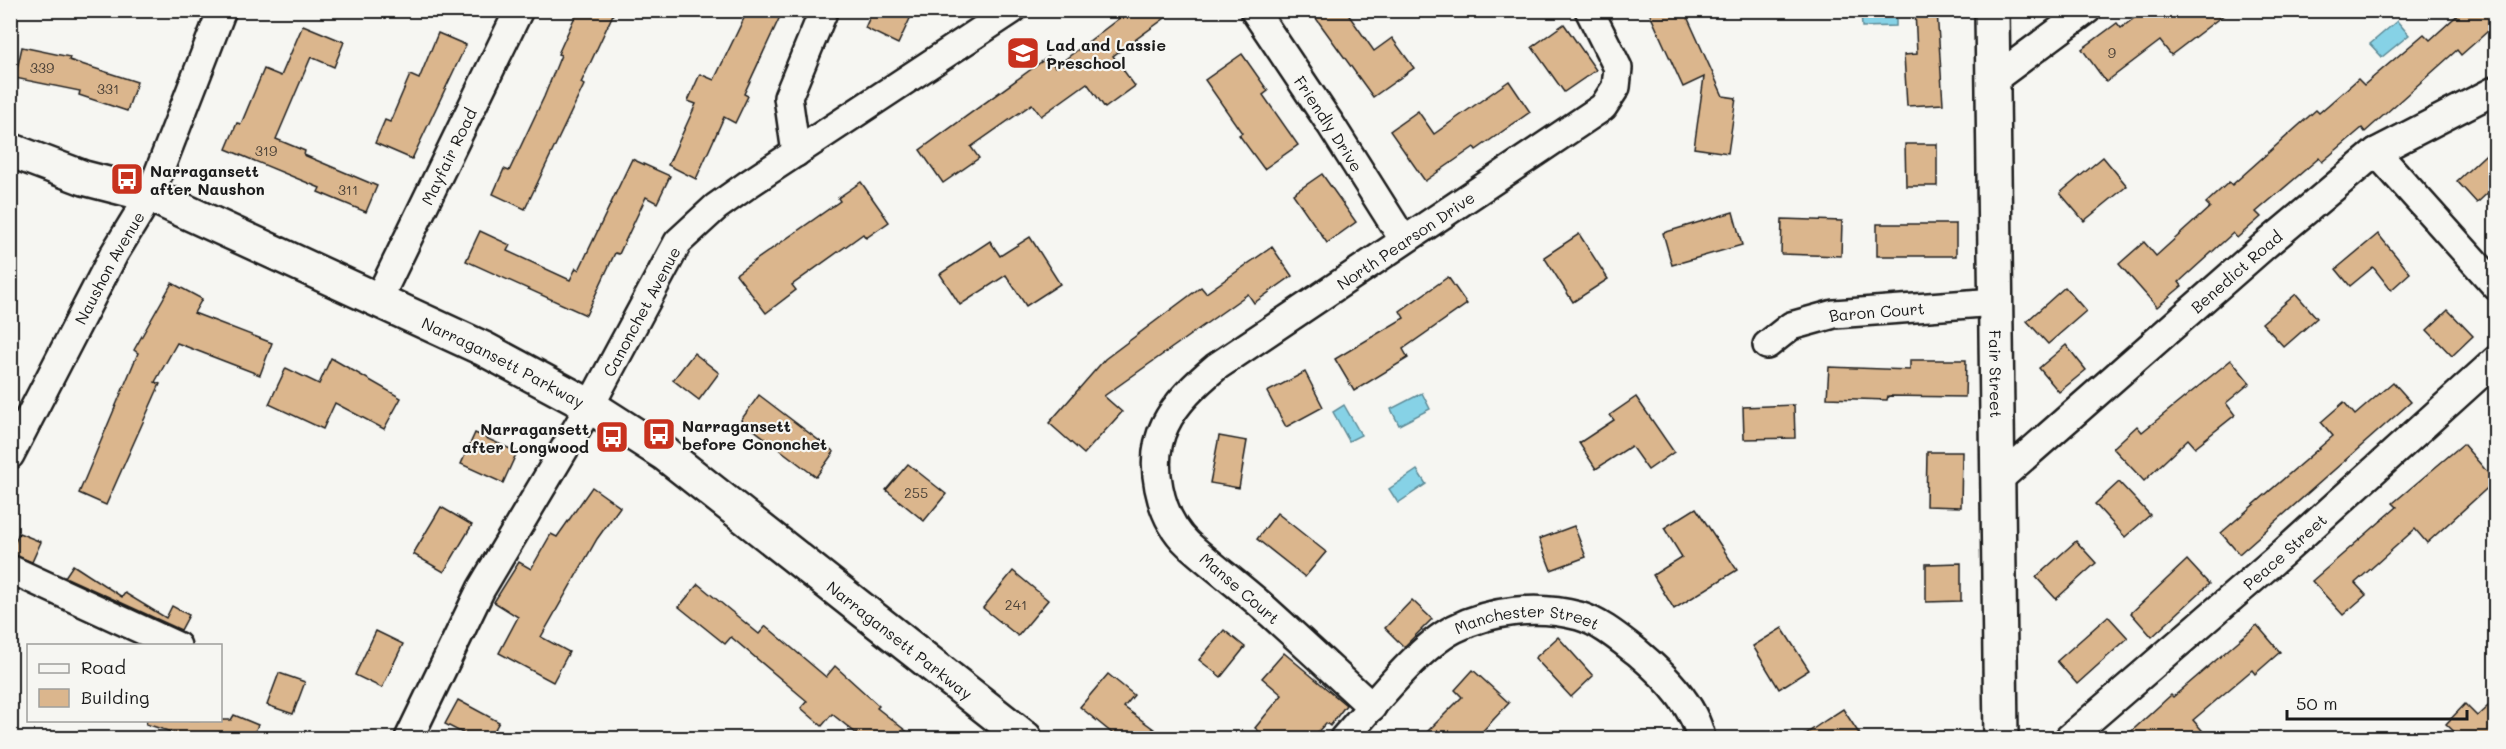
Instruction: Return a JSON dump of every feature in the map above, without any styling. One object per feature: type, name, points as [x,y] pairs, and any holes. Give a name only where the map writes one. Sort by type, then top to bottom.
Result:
[{"type":"street","name":"Naushon Avenue","points":[[10,455],[110,262],[150,195],[222,10]]},
{"type":"street","name":"Mayfair Road","points":[[378,300],[519,10]]},
{"type":"street","points":[[796,153],[788,97],[824,10]]},
{"type":"street","name":"Canonchet Avenue","points":[[409,738],[481,589],[590,406],[678,242],[716,207],[1012,10]]},
{"type":"street","name":"Friendly Drive","points":[[1254,10],[1331,124],[1403,239]]},
{"type":"street","name":"Fair Street","points":[[1992,10],[2001,738]]},
{"type":"street","points":[[1993,80],[2087,10]]},
{"type":"street","name":"North Pearson Drive","points":[[1159,441],[1165,424],[1193,386],[1242,348],[1603,107],[1616,87],[1618,68],[1595,21]]},
{"type":"street","name":"Benedict Road","points":[[1997,481],[2263,247],[2376,152],[2496,90]]},
{"type":"street","name":"Narragansett Parkway","points":[[10,150],[84,178],[150,195],[484,349],[590,406],[665,454],[1025,738]]},
{"type":"street","points":[[2376,152],[2496,286]]},
{"type":"street","name":"Baron Court","points":[[1767,345],[1791,326],[1834,314],[1996,302]]},
{"type":"street","name":"Peace Street","points":[[2069,738],[2266,568],[2496,360]]},
{"type":"street","name":"Manse Court","points":[[1159,441],[1158,467],[1161,496],[1169,518],[1187,543],[1279,621],[1372,707]]},
{"type":"street","points":[[10,569],[175,644]]},
{"type":"street","name":"Manchester Street","points":[[1344,738],[1424,652],[1453,630],[1486,616],[1532,609],[1580,616],[1614,634],[1653,666],[1684,701],[1699,729],[1701,738]]},
{"type":"water","points":[[1861,11],[1896,11],[1896,26],[1862,27]]},
{"type":"water","points":[[2397,21],[2409,35],[2382,57],[2370,44]]},
{"type":"water","points":[[1422,393],[1430,409],[1399,425],[1391,409]]},
{"type":"water","points":[[1344,405],[1361,435],[1349,441],[1333,412]]},
{"type":"water","points":[[1417,470],[1426,484],[1398,503],[1389,489]]},
{"type":"building","points":[[578,10],[615,10],[581,83],[584,85],[525,209],[493,194],[504,169],[509,171],[544,97],[561,55],[558,54]]},
{"type":"building","points":[[748,10],[783,10],[744,94],[748,96],[735,123],[724,117],[696,179],[668,165],[696,104],[688,101],[700,74],[714,80]]},
{"type":"building","points":[[873,10],[914,10],[898,44],[865,28]]},
{"type":"building","points":[[1130,10],[1176,10],[1113,56],[1135,86],[1105,108],[1087,83],[1041,116],[1032,104],[971,147],[979,158],[943,183],[920,150],[1048,57],[1055,67]]},
{"type":"building","points":[[1310,10],[1345,10],[1374,51],[1392,38],[1414,68],[1373,97]]},
{"type":"building","points":[[1648,10],[1684,10],[1723,96],[1736,98],[1728,153],[1694,148],[1704,77],[1683,87]]},
{"type":"building","points":[[1915,10],[1937,10],[1943,104],[1907,106],[1904,55],[1917,54]]},
{"type":"building","points":[[2145,10],[2230,10],[2171,55],[2160,41],[2106,82],[2082,49],[2117,23],[2121,28]]},
{"type":"building","points":[[2463,10],[2496,10],[2496,24],[2461,55],[2457,50],[2365,132],[2362,128],[2322,162],[2319,158],[2256,212],[2261,217],[2237,238],[2233,233],[2179,282],[2182,286],[2157,307],[2119,264],[2144,242],[2156,256],[2210,207],[2206,203],[2229,182],[2232,185],[2316,110],[2319,113],[2358,79],[2364,85],[2424,34],[2430,40]]},
{"type":"building","points":[[1564,24],[1596,70],[1564,92],[1532,47]]},
{"type":"building","points":[[303,25],[344,42],[334,67],[311,57],[276,139],[305,151],[304,155],[377,186],[366,212],[318,192],[320,188],[226,149],[237,123],[241,124],[264,69],[281,76]]},
{"type":"building","points":[[438,33],[466,45],[412,159],[375,143],[385,120],[390,122],[410,75],[419,79]]},
{"type":"building","points":[[22,47],[70,57],[69,60],[137,82],[127,111],[79,95],[80,91],[15,78]]},
{"type":"building","points":[[1242,54],[1268,91],[1263,95],[1298,145],[1264,169],[1239,135],[1242,133],[1205,80]]},
{"type":"building","points":[[1509,81],[1530,112],[1476,150],[1474,147],[1425,181],[1390,131],[1418,111],[1434,134]]},
{"type":"building","points":[[1905,144],[1937,144],[1937,186],[1906,186]]},
{"type":"building","points":[[2496,145],[2496,185],[2477,203],[2457,181]]},
{"type":"building","points":[[2103,157],[2127,186],[2084,221],[2060,193]]},
{"type":"building","points":[[632,159],[670,176],[657,203],[646,197],[619,254],[615,253],[586,315],[466,261],[480,231],[510,245],[507,251],[570,280],[576,268],[579,270]]},
{"type":"building","points":[[1322,174],[1356,222],[1327,243],[1293,194]]},
{"type":"building","points":[[861,182],[889,222],[866,238],[863,234],[792,285],[796,290],[766,313],[736,274],[840,201],[838,198]]},
{"type":"building","points":[[1733,212],[1742,245],[1672,265],[1663,233]]},
{"type":"building","points":[[1782,219],[1842,221],[1841,256],[1781,254]]},
{"type":"building","points":[[1877,224],[1956,224],[1956,256],[1877,256]]},
{"type":"building","points":[[1579,234],[1608,279],[1573,302],[1544,257]]},
{"type":"building","points":[[2378,234],[2410,273],[2391,290],[2373,267],[2350,286],[2336,269]]},
{"type":"building","points":[[1030,237],[1060,284],[1026,306],[1006,275],[960,305],[940,274],[990,241],[1000,256]]},
{"type":"building","points":[[1272,247],[1292,276],[1254,303],[1248,294],[1104,396],[1122,412],[1084,454],[1049,423],[1105,359],[1201,287],[1206,293]]},
{"type":"building","points":[[1448,277],[1467,304],[1403,349],[1408,358],[1354,391],[1335,359],[1404,318],[1400,311]]},
{"type":"building","points":[[172,283],[202,299],[194,313],[272,343],[260,375],[177,343],[155,382],[160,384],[106,505],[79,493],[138,353],[134,350]]},
{"type":"building","points":[[2065,287],[2086,311],[2048,344],[2027,321]]},
{"type":"building","points":[[2296,294],[2317,318],[2284,347],[2262,323]]},
{"type":"building","points":[[2448,310],[2473,336],[2452,356],[2427,330]]},
{"type":"building","points":[[2066,345],[2086,370],[2059,392],[2039,368]]},
{"type":"building","points":[[694,353],[719,373],[699,400],[673,380]]},
{"type":"building","points":[[331,358],[401,398],[384,429],[335,403],[323,429],[269,404],[286,368],[319,384]]},
{"type":"building","points":[[1910,360],[1966,360],[1965,397],[1888,396],[1887,400],[1827,398],[1829,367],[1910,370]]},
{"type":"building","points":[[2231,360],[2250,383],[2226,403],[2235,415],[2195,447],[2188,439],[2144,481],[2113,448],[2137,426],[2142,432]]},
{"type":"building","points":[[1305,372],[1323,407],[1286,427],[1267,392]]},
{"type":"building","points":[[2393,382],[2411,402],[2239,554],[2221,533],[2333,436],[2321,422],[2344,402],[2355,415]]},
{"type":"building","points":[[759,395],[834,452],[816,477],[741,420]]},
{"type":"building","points":[[1636,397],[1674,452],[1648,470],[1631,446],[1596,469],[1579,443],[1614,420],[1610,415]]},
{"type":"building","points":[[1794,405],[1795,438],[1744,439],[1743,407]]},
{"type":"building","points":[[475,433],[517,452],[503,483],[461,464]]},
{"type":"building","points":[[1219,436],[1247,441],[1239,488],[1210,483]]},
{"type":"building","points":[[2463,444],[2495,481],[2427,543],[2415,529],[2355,583],[2366,595],[2343,615],[2312,581],[2397,507],[2393,503]]},
{"type":"building","points":[[1927,452],[1962,452],[1961,507],[1926,506]]},
{"type":"building","points":[[908,464],[946,494],[924,521],[886,490]]},
{"type":"building","points":[[2119,482],[2150,515],[2125,537],[2095,504]]},
{"type":"building","points":[[592,487],[620,507],[597,539],[541,637],[569,652],[553,682],[499,653],[518,617],[494,602],[519,562],[531,569],[551,534],[557,537]]},
{"type":"building","points":[[441,507],[472,525],[444,572],[413,554]]},
{"type":"building","points":[[1696,508],[1737,570],[1674,609],[1653,575],[1682,557],[1664,528]]},
{"type":"building","points":[[1277,513],[1326,552],[1305,577],[1257,539]]},
{"type":"building","points":[[1574,526],[1586,557],[1551,570],[1539,539]]},
{"type":"building","points":[[19,533],[41,542],[32,562],[10,554]]},
{"type":"building","points":[[2076,541],[2096,563],[2056,599],[2036,577]]},
{"type":"building","points":[[2187,560],[2209,584],[2152,637],[2131,613]]},
{"type":"building","points":[[1961,563],[1961,601],[1926,602],[1926,564]]},
{"type":"building","points":[[73,565],[122,597],[125,593],[166,618],[172,606],[189,615],[181,630],[65,577]]},
{"type":"building","points":[[1013,571],[1048,600],[1018,636],[983,608]]},
{"type":"building","points":[[698,584],[759,634],[766,626],[826,677],[835,666],[879,706],[877,708],[915,738],[862,738],[832,714],[822,726],[801,708],[807,701],[731,637],[725,644],[679,607]]},
{"type":"building","points":[[1412,600],[1432,619],[1404,647],[1385,628]]},
{"type":"building","points":[[2108,616],[2128,638],[2077,684],[2057,661]]},
{"type":"building","points":[[2257,625],[2280,652],[2255,674],[2252,670],[2193,720],[2209,738],[2124,738],[2171,695],[2173,697]]},
{"type":"building","points":[[1782,628],[1809,670],[1779,689],[1753,646]]},
{"type":"building","points":[[1224,630],[1245,647],[1221,677],[1199,660]]},
{"type":"building","points":[[376,631],[403,644],[382,688],[355,675]]},
{"type":"building","points":[[1558,637],[1593,676],[1571,697],[1535,658]]},
{"type":"building","points":[[1284,653],[1346,705],[1330,726],[1326,723],[1312,738],[1268,738],[1255,728],[1282,695],[1262,678]]},
{"type":"building","points":[[1473,670],[1509,703],[1476,738],[1421,738],[1462,697],[1455,690]]},
{"type":"building","points":[[279,673],[305,682],[293,714],[267,705]]},
{"type":"building","points":[[1108,674],[1134,695],[1124,707],[1166,738],[1118,738],[1080,707]]},
{"type":"building","points":[[2496,699],[2496,738],[2461,738],[2446,724],[2465,704],[2477,716]]},
{"type":"building","points":[[458,700],[499,722],[490,738],[472,738],[445,724]]},
{"type":"building","points":[[1843,709],[1862,738],[1800,738],[1826,720]]},
{"type":"building","points":[[234,715],[258,725],[252,738],[190,738],[146,724],[146,722],[231,720]]},
{"type":"place","name":"Lad and Lassie Preschool","points":[[1023,53]]},
{"type":"place","name":"Narragansett after Naushon","points":[[127,179]]},
{"type":"place","name":"Narragansett before Cononchet","points":[[659,434]]},
{"type":"place","name":"Narragansett after Longwood","points":[[612,437]]}]
